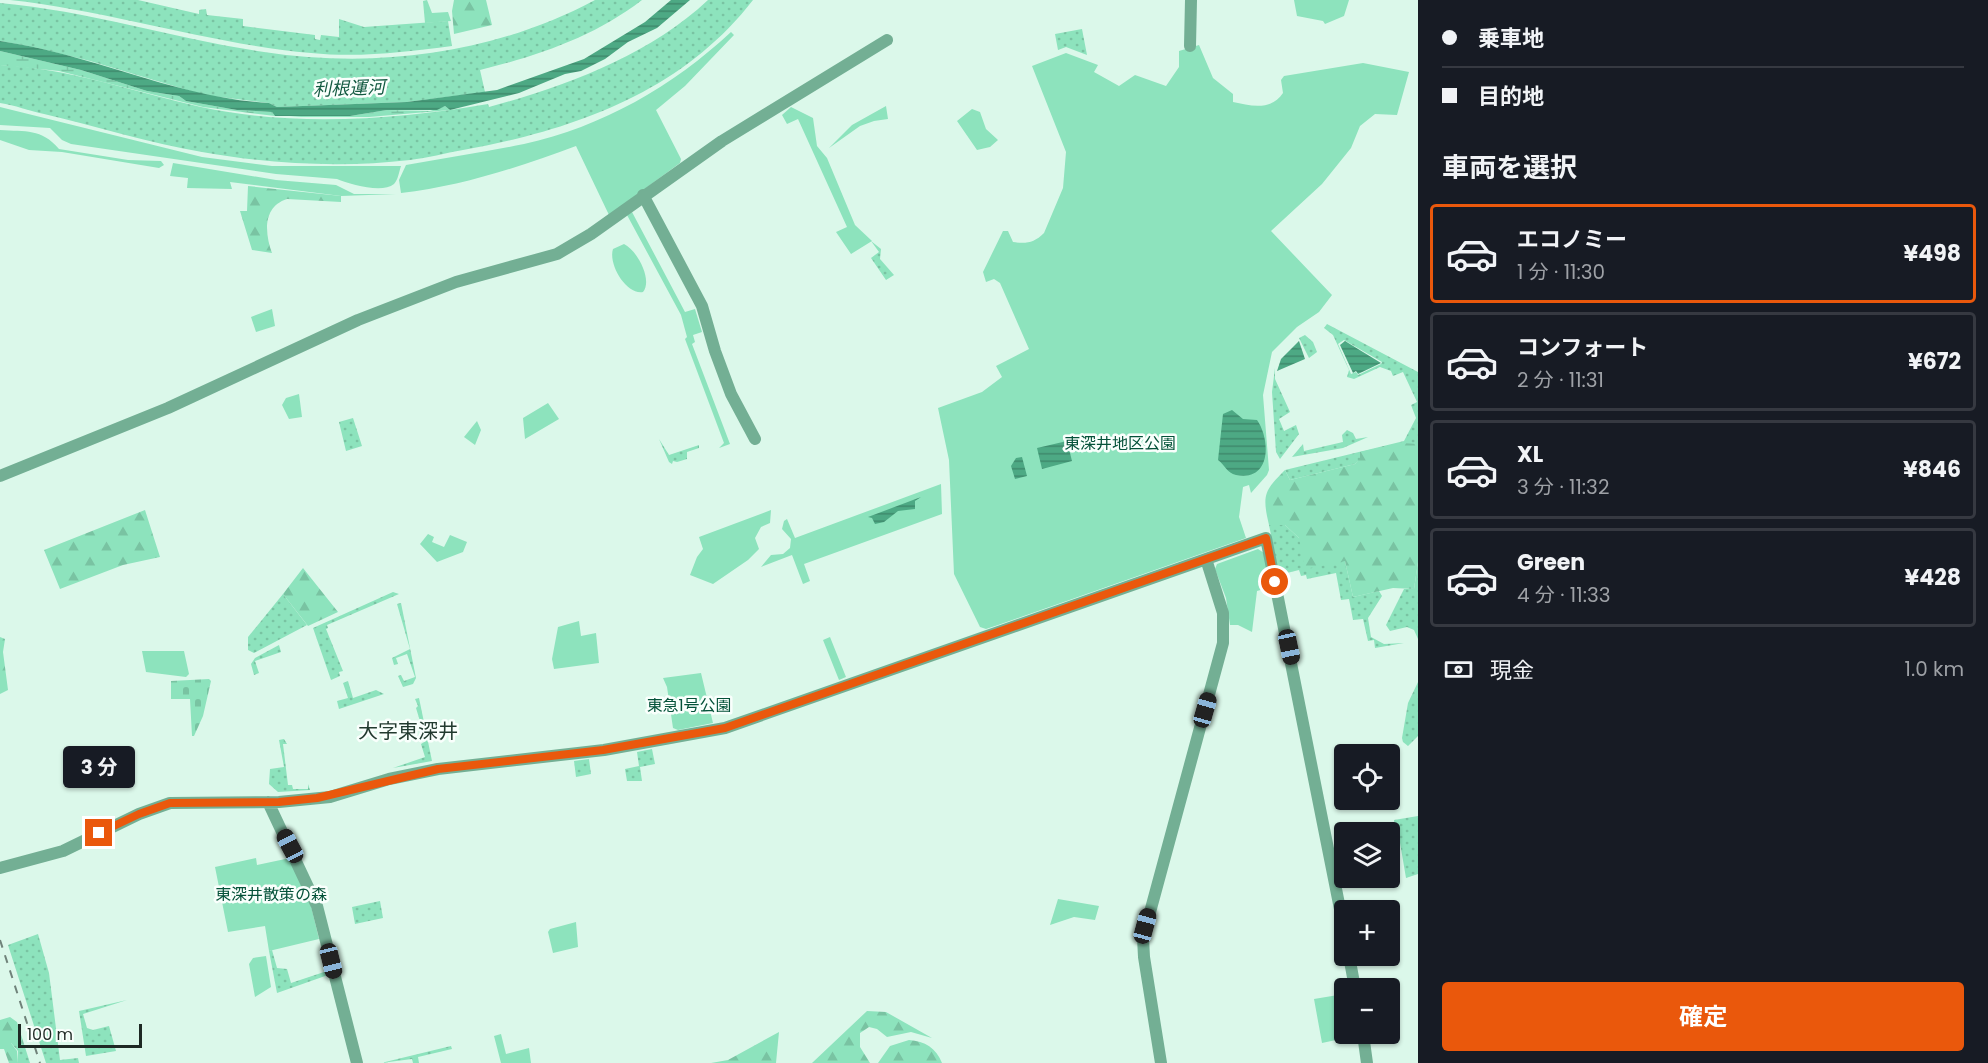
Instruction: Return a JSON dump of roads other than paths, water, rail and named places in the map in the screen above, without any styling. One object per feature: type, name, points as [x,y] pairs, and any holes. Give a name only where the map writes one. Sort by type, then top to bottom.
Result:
[{"type":"street","points":[[1190,46],[1191,0]]},
{"type":"street","points":[[0,476],[168,408],[358,320],[456,282],[557,254],[591,234],[643,195],[751,122],[887,40]]},
{"type":"street","points":[[643,195],[702,306],[731,394],[755,439]]},
{"type":"street","points":[[0,868],[63,851],[139,814],[162,806],[194,801],[268,802],[338,795],[389,779],[438,769],[603,750],[725,728],[1266,538],[1338,900]]},
{"type":"street","points":[[1161,1063],[1143,938],[1223,643],[1223,613],[1206,560]]},
{"type":"street","points":[[268,802],[302,870],[316,906],[357,1063]]},
{"type":"street","points":[[1364,1044],[1367,1063]]},
{"type":"railway","points":[[0,940],[40,1063]]},
{"type":"district","name":"大字東深井","points":[[408,731]]},
{"type":"water label","name":"利根運河","points":[[349,88]]},
{"type":"park label","name":"東深井地区公園","points":[[1120,443]]},
{"type":"park label","name":"東急1号公園","points":[[689,705]]},
{"type":"park label","name":"東深井散策の森","points":[[271,894]]}]
